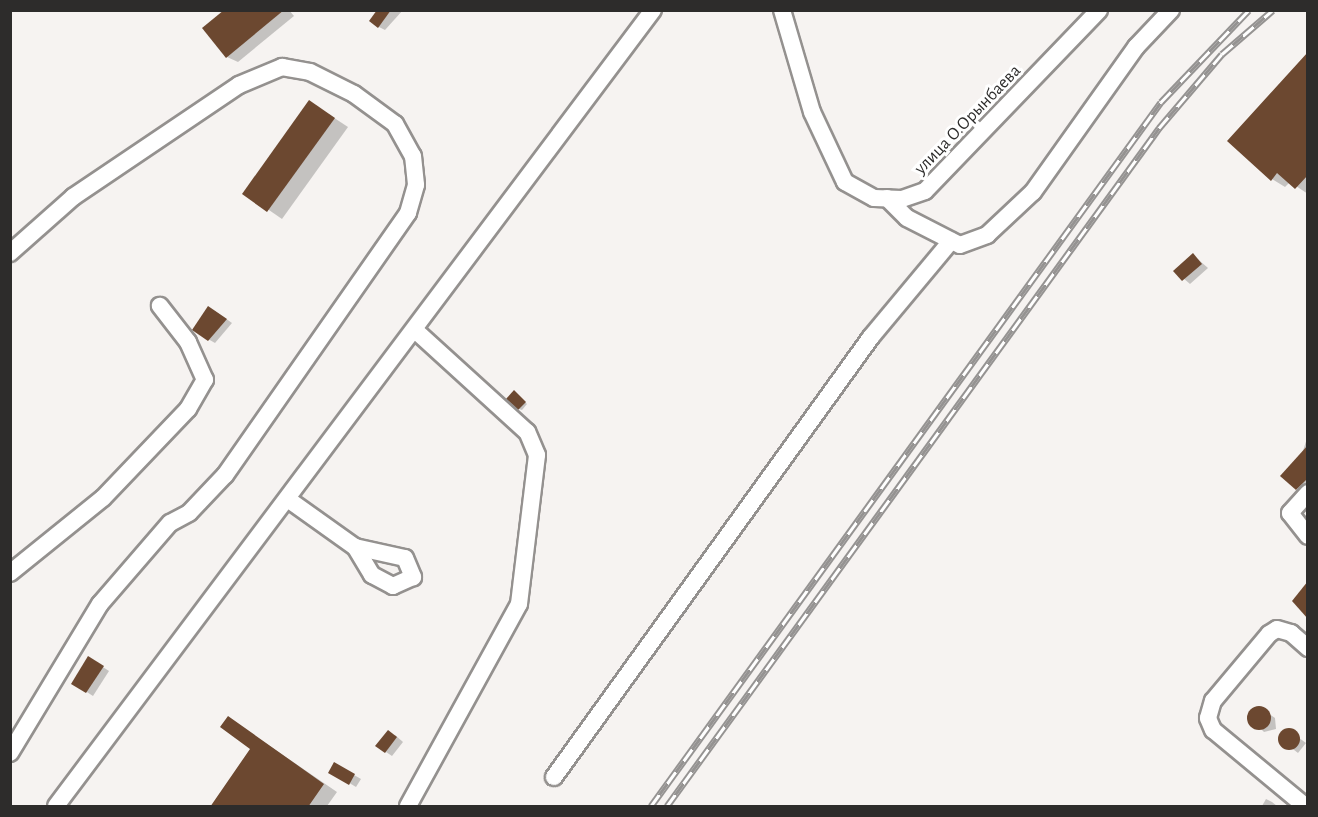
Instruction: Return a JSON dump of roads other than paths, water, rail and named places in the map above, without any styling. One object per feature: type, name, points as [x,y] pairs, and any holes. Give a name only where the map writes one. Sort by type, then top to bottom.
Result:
[{"type":"street","points":[[56,807],[289,500],[652,10]]},
{"type":"street","points":[[782,10],[812,112],[845,182],[886,198],[907,218],[960,245],[987,235],[1033,192],[1136,47],[1171,10]]},
{"type":"street","name":"улица О.Орынбаева","points":[[886,198],[925,191],[1100,10]]},
{"type":"street","points":[[10,253],[72,197],[238,85],[282,67],[310,72],[354,94],[395,124],[413,156],[416,185],[408,213],[225,475],[189,513],[170,523],[100,604],[10,753]]},
{"type":"street","points":[[554,777],[871,337],[951,241]]},
{"type":"street","points":[[10,573],[103,498],[188,409],[205,380],[188,342],[160,306]]},
{"type":"street","points":[[408,807],[519,604],[536,485],[537,455],[527,432],[415,330]]},
{"type":"street","points":[[1308,493],[1290,513],[1308,536]]},
{"type":"street","points":[[289,500],[355,547]]},
{"type":"street","points":[[1305,807],[1213,730],[1208,718],[1214,701],[1269,634],[1277,629],[1291,633],[1308,648]]},
{"type":"railway","points":[[651,806],[1161,102],[1249,10]]},
{"type":"railway","points":[[667,806],[1159,128],[1222,54],[1273,10]]}]
